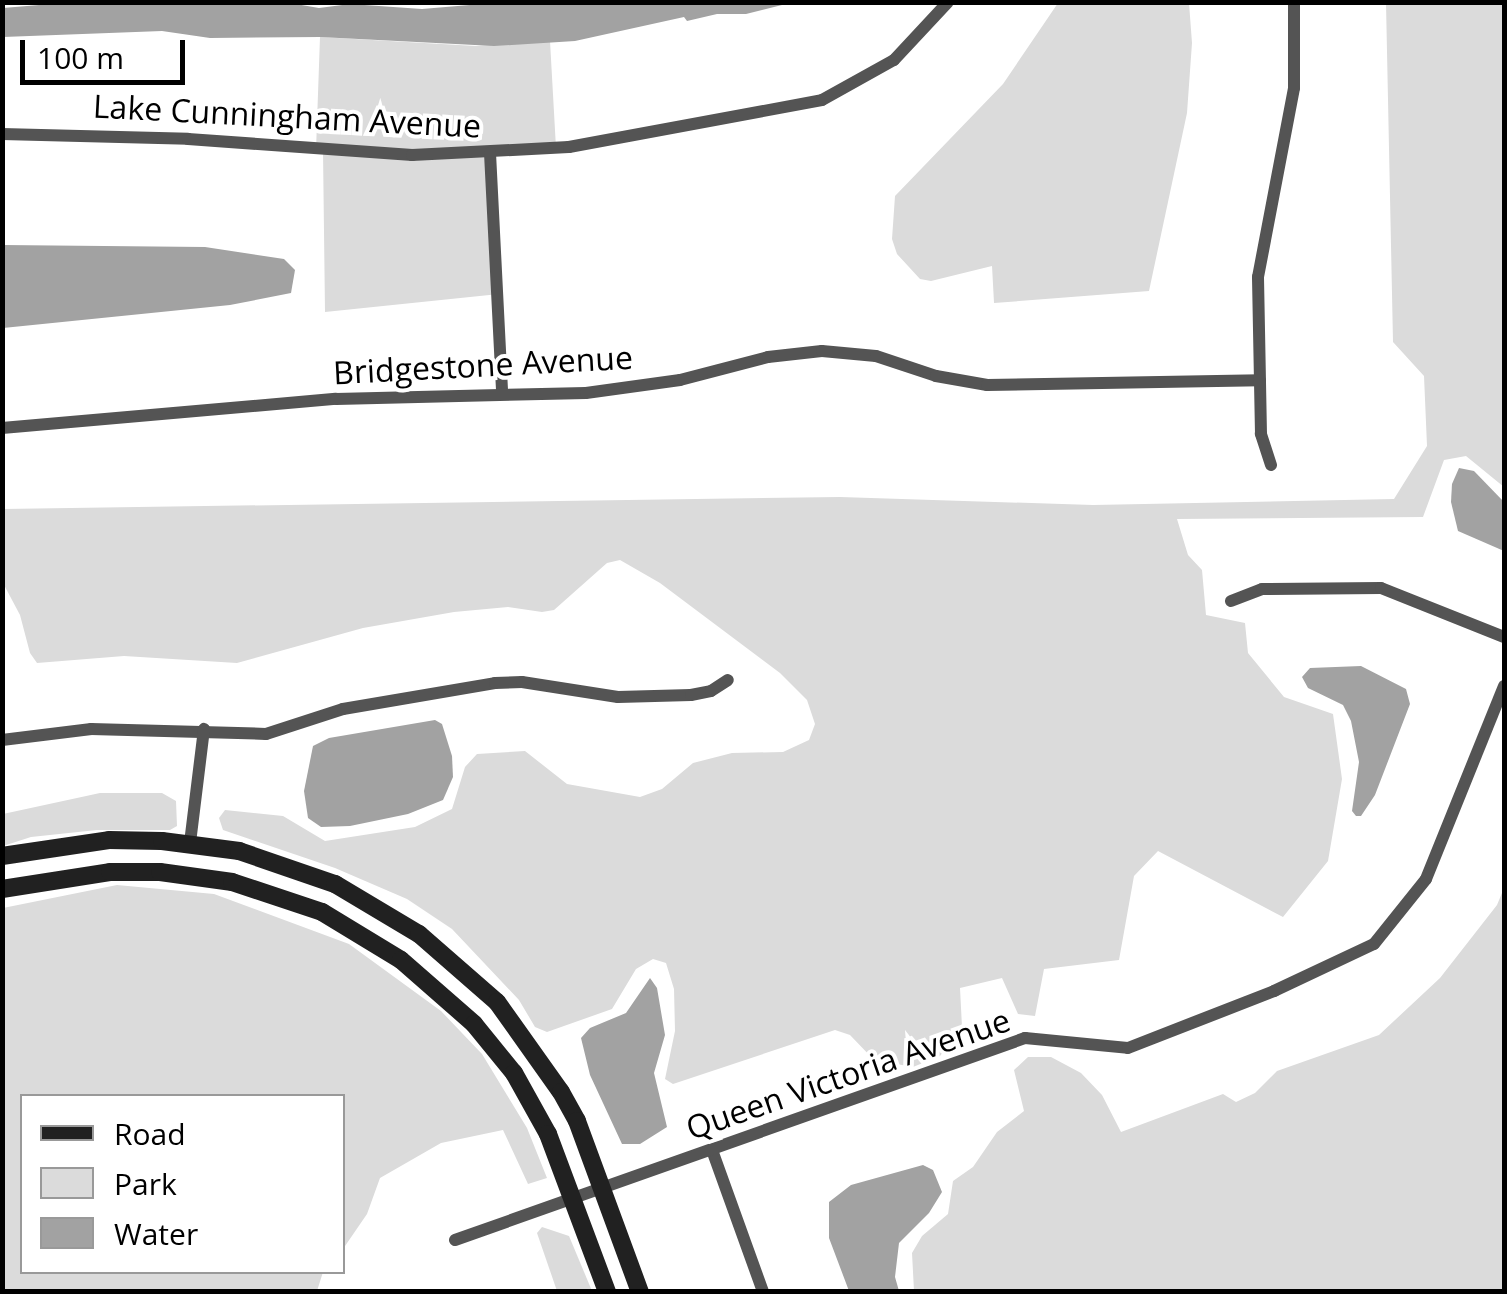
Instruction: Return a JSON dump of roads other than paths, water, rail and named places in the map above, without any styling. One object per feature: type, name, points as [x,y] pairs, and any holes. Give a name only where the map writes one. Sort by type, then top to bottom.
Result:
[{"type":"main road","points":[[2,856],[109,840],[190,843],[239,851],[334,884],[370,902],[454,962],[496,1002],[543,1062],[577,1121],[640,1292]]},
{"type":"main road","points":[[2,889],[110,872],[186,874],[282,897],[355,930],[434,986],[514,1073],[548,1134],[607,1292]]},
{"type":"street","name":"Lake Cunningham Avenue","points":[[2,134],[116,136],[366,154],[490,153],[569,147],[822,100],[894,60],[948,2]]},
{"type":"street","points":[[1272,465],[1263,446],[1260,253],[1294,88],[1294,2]]},
{"type":"street","points":[[490,153],[502,394]]},
{"type":"street","name":"Bridgestone Avenue","points":[[2,428],[280,402],[631,388],[768,357],[822,351],[876,356],[987,385],[1260,380]]},
{"type":"street","points":[[1231,602],[1262,589],[1381,588],[1504,636]]},
{"type":"street","points":[[2,740],[90,729],[204,729],[266,734],[343,709],[495,682],[522,682],[618,697],[691,696],[728,680]]},
{"type":"street","name":"Queen Victoria Avenue","points":[[455,1240],[1025,1038],[1128,1048],[1274,991],[1374,944],[1426,880],[1504,686]]},
{"type":"street","points":[[190,843],[204,729]]},
{"type":"street","points":[[712,1150],[763,1292]]},
{"type":"water","points":[[75,2],[284,2],[319,8],[350,4],[422,9],[505,2],[790,3],[746,14],[717,14],[687,21],[684,17],[575,41],[494,46],[320,37],[210,38],[162,31],[3,37],[3,8]]},
{"type":"water","points":[[3,245],[205,247],[284,259],[295,270],[291,293],[230,305],[3,328]]},
{"type":"water","points":[[1459,468],[1474,471],[1504,502],[1504,551],[1458,531],[1451,502],[1452,484]]},
{"type":"water","points":[[1361,666],[1406,689],[1410,704],[1375,795],[1361,816],[1356,816],[1352,811],[1359,762],[1351,721],[1343,705],[1308,688],[1302,677],[1310,668]]},
{"type":"water","points":[[435,720],[442,724],[452,756],[453,777],[443,800],[408,814],[350,826],[321,827],[308,818],[304,791],[313,746],[329,738]]},
{"type":"water","points":[[650,978],[657,988],[665,1035],[654,1073],[667,1127],[640,1144],[622,1144],[590,1075],[581,1038],[590,1028],[626,1013]]},
{"type":"water","points":[[923,1165],[933,1170],[942,1192],[929,1213],[899,1243],[895,1277],[899,1291],[849,1291],[829,1238],[829,1202],[851,1185]]}]
